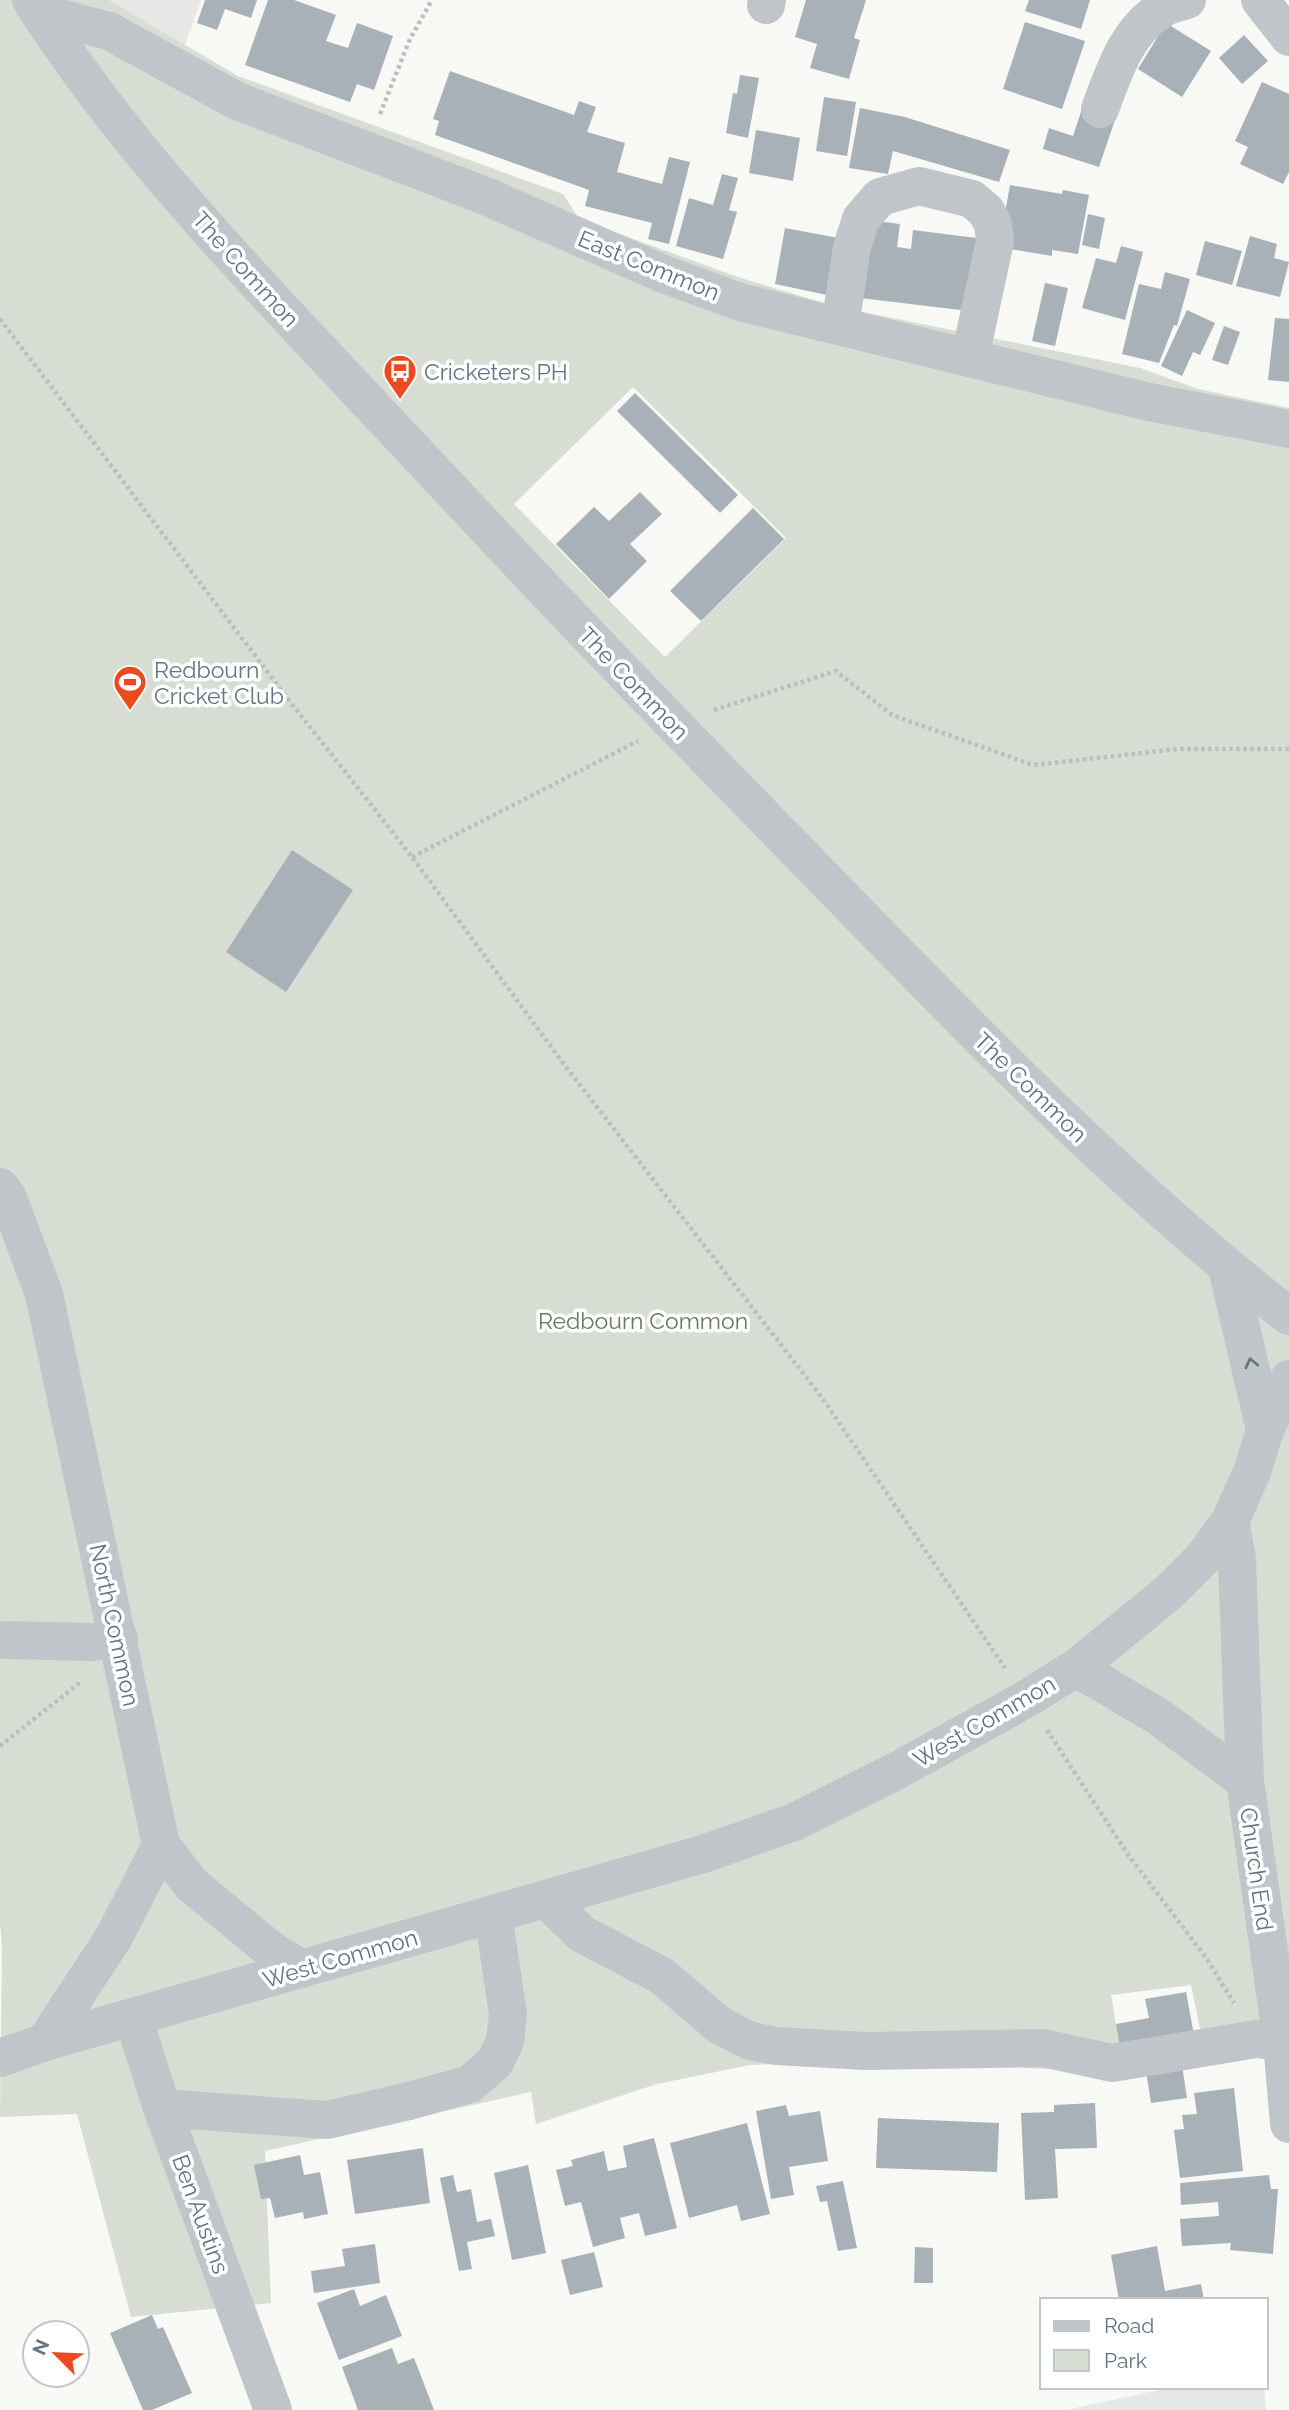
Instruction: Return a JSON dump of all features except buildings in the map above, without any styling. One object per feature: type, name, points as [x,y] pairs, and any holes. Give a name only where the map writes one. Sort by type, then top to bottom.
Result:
[{"type":"street","points":[[1100,109],[1121,55],[1138,28],[1163,8],[1187,0]]},
{"type":"street","points":[[1260,0],[1289,37]]},
{"type":"street","name":"East Common","points":[[36,7],[110,31],[237,101],[483,195],[667,275],[740,302],[1149,401],[1289,429]]},
{"type":"street","name":"The Common","points":[[36,7],[96,96],[160,175],[246,271],[583,631],[952,1010],[1123,1176],[1227,1268],[1289,1316]]},
{"type":"street","points":[[840,326],[852,247],[862,219],[880,197],[919,186],[972,199],[986,211],[993,224],[995,241],[970,358]]},
{"type":"street","name":"North Common","points":[[0,1187],[8,1198],[44,1294],[161,1845]]},
{"type":"street","points":[[1227,1268],[1265,1430]]},
{"type":"street","name":"West Common","points":[[0,2058],[45,2042],[703,1854],[794,1822],[898,1770],[1076,1668],[1168,1593],[1203,1559],[1230,1521],[1252,1472],[1265,1430],[1289,1379]]},
{"type":"street","name":"Church End","points":[[1230,1521],[1237,1558],[1245,1781],[1269,2041],[1289,2123]]},
{"type":"street","points":[[0,1640],[94,1642],[119,1638]]},
{"type":"street","name":"Church End","points":[[1076,1668],[1159,1717],[1245,1781]]},
{"type":"street","points":[[45,2042],[114,1937],[161,1845],[192,1885],[271,1950],[302,1969]]},
{"type":"street","points":[[547,1900],[582,1934],[662,1976],[719,2025],[750,2041],[777,2046],[865,2051],[1043,2048],[1112,2063],[1269,2041]]},
{"type":"street","points":[[162,2108],[327,2120],[409,2102],[470,2084],[495,2062],[505,2041],[508,2014],[493,1914]]},
{"type":"street","name":"Ben Austins","points":[[133,2017],[162,2108],[272,2410]]},
{"type":"path","points":[[366,149],[410,39],[432,0]]},
{"type":"path","points":[[0,319],[288,699],[412,857],[574,1077],[823,1399],[1129,1856],[1269,2041]]},
{"type":"path","points":[[412,857],[673,723],[836,671],[892,715],[1033,765],[1178,749],[1289,749]]},
{"type":"path","points":[[0,1746],[83,1679]]},
{"type":"shaded area","points":[[109,0],[201,0],[185,45]]},
{"type":"shaded area","points":[[1163,2389],[1264,2389],[1266,2410],[1066,2410]]},
{"type":"green space","name":"Redbourn Common","points":[[0,0],[109,0],[238,76],[563,194],[579,219],[735,276],[833,306],[1140,368],[1198,389],[1289,408],[1289,2057],[1247,2055],[1109,2071],[1023,2068],[1019,2055],[750,2065],[657,2084],[536,2124],[531,2092],[265,2151],[271,2303],[131,2317],[77,2114],[0,2117]],"holes":[[[633,387],[786,538],[665,657],[514,504]],[[1191,1985],[1201,2033],[1120,2048],[1111,1995]]]},
{"type":"place","name":"Cricketers PH","points":[[400,401]]},
{"type":"place","name":"Redbourn Cricket Club","points":[[130,712]]}]
